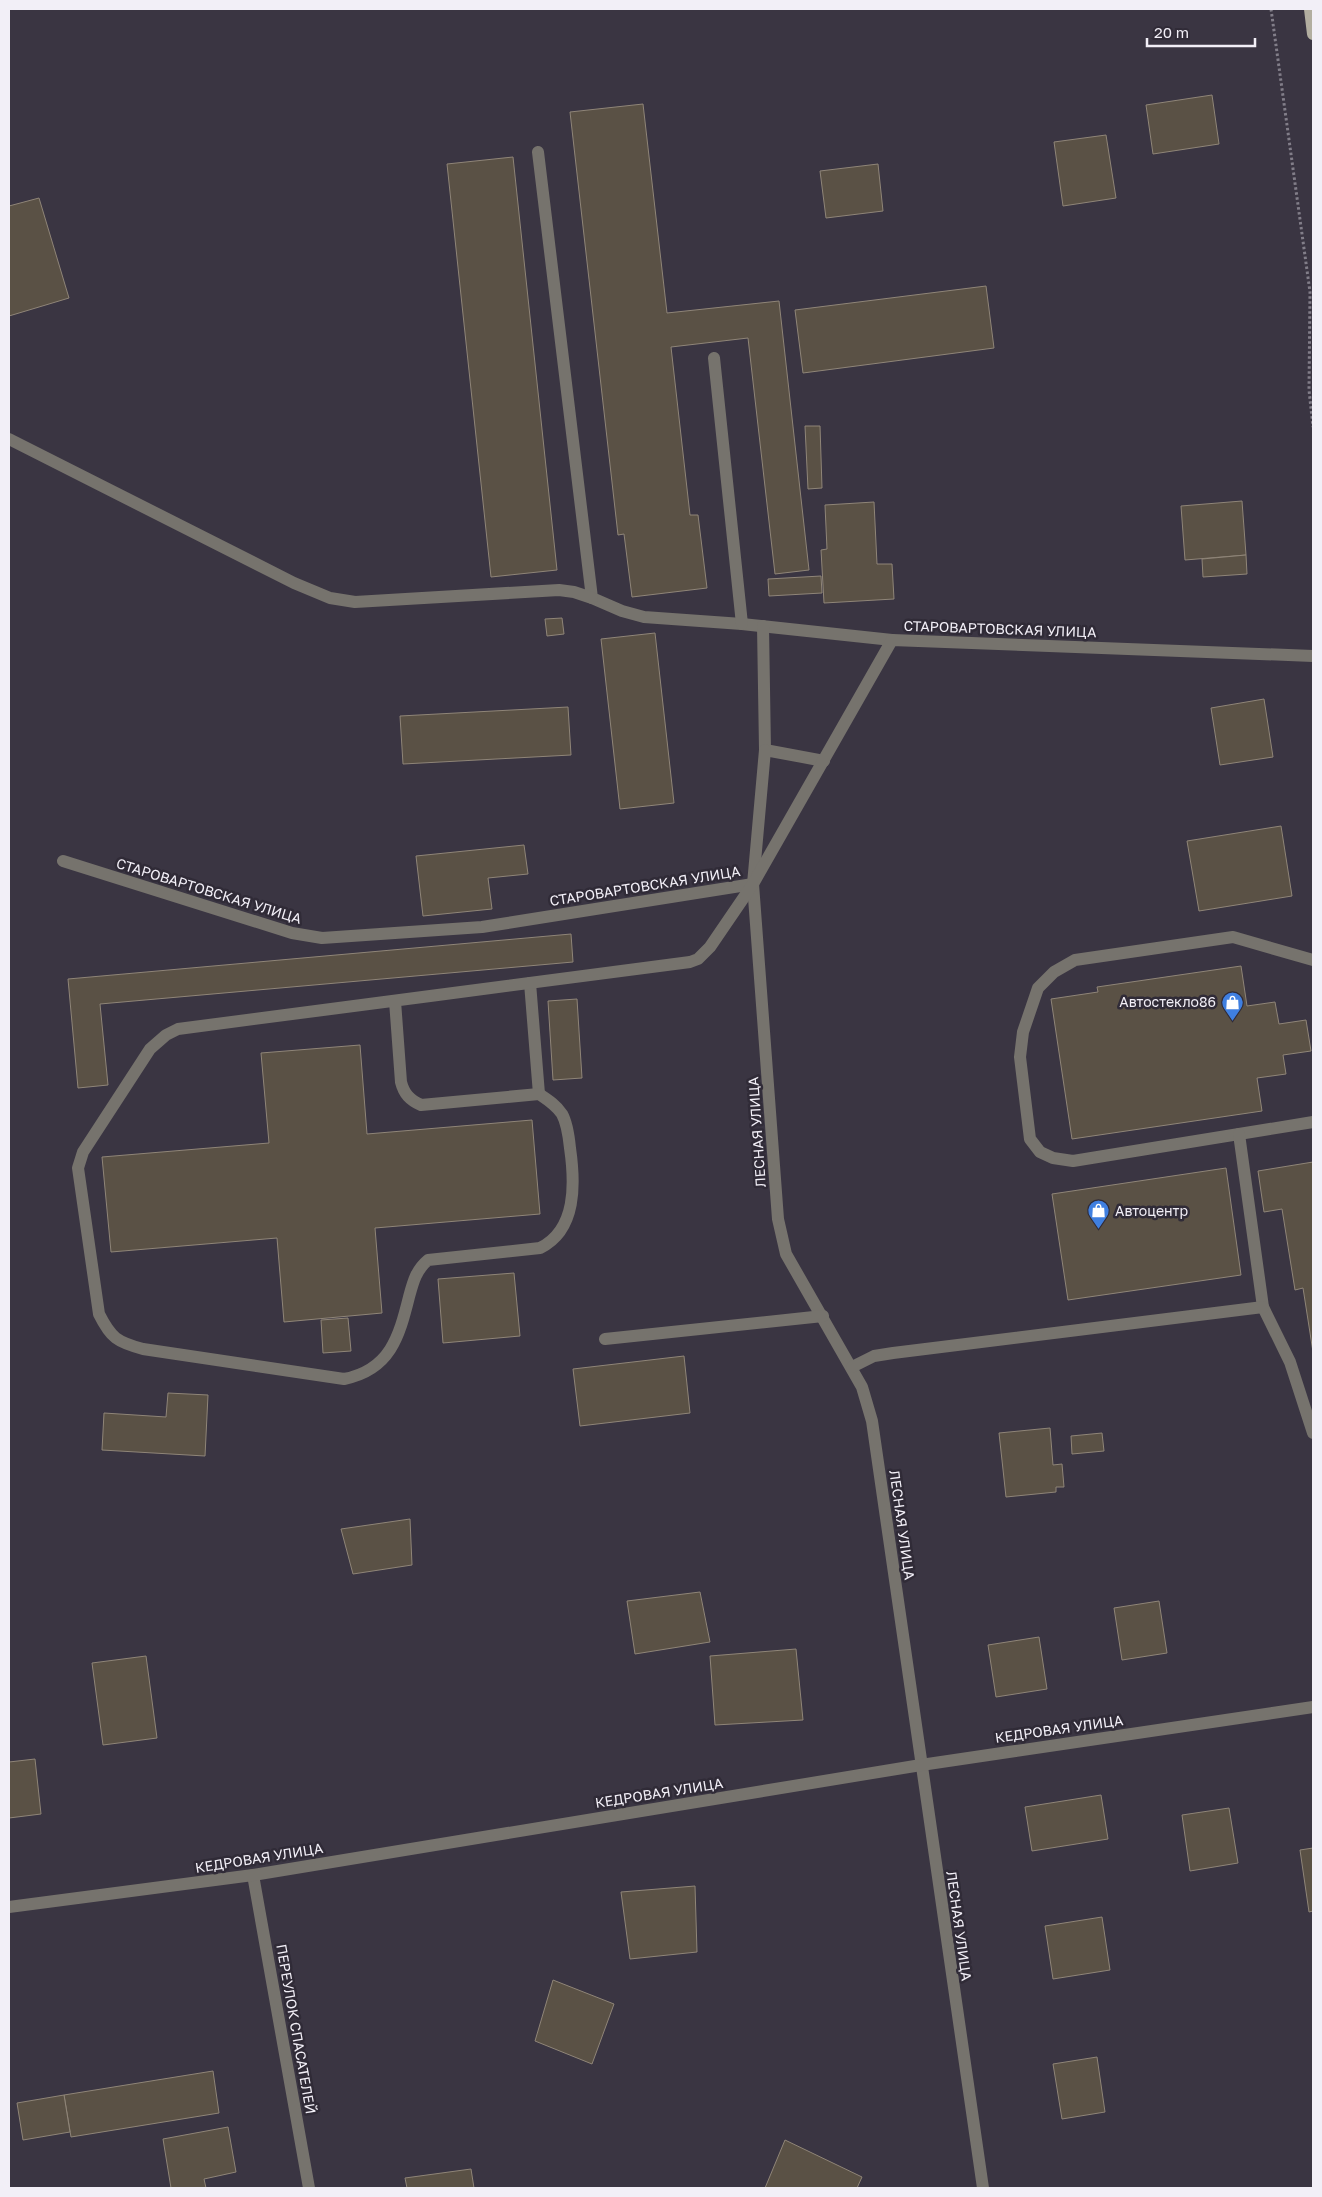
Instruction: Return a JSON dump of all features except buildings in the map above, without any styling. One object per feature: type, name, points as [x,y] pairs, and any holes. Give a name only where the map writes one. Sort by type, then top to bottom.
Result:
[{"type":"main road","points":[[1310,9],[1313,34]]},
{"type":"street","points":[[538,152],[592,598]]},
{"type":"street","points":[[714,358],[742,624]]},
{"type":"street","points":[[9,440],[294,583],[330,598],[355,602],[559,590],[574,592],[622,611],[644,617],[742,624],[892,640]]},
{"type":"street","name":"ЛЕСНАЯ УЛИЦА","points":[[763,626],[766,750],[753,884],[778,1219],[786,1254],[852,1367],[862,1387],[872,1421],[920,1765],[983,2188]]},
{"type":"street","name":"СТАРОВАРТОВСКАЯ УЛИЦА","points":[[62,861],[292,934],[322,938],[482,927],[753,884],[892,640],[1313,656]]},
{"type":"street","points":[[766,750],[824,760]]},
{"type":"street","points":[[395,1001],[401,1082],[404,1090],[413,1101],[421,1105],[539,1094],[555,1104],[563,1116],[574,1173],[573,1195],[568,1214],[558,1236],[550,1244],[540,1248],[428,1260],[420,1267],[414,1278],[400,1333],[388,1353],[371,1370],[360,1376],[344,1379],[143,1349],[120,1343],[106,1328],[99,1314],[78,1168],[83,1152],[150,1048],[166,1035],[178,1029],[690,962],[698,959],[710,947],[753,884]]},
{"type":"street","points":[[1313,960],[1233,938],[1074,960],[1054,972],[1038,988],[1023,1032],[1020,1057],[1030,1139],[1040,1152],[1053,1158],[1073,1161],[1313,1122]]},
{"type":"street","points":[[530,983],[539,1094]]},
{"type":"street","points":[[1239,1134],[1263,1307],[1290,1362],[1313,1433]]},
{"type":"street","points":[[852,1367],[874,1356],[893,1353],[1263,1307]]},
{"type":"street","points":[[604,1339],[823,1316]]},
{"type":"street","name":"КЕДРОВАЯ УЛИЦА","points":[[9,1907],[253,1875],[920,1765],[1313,1707]]},
{"type":"street","name":"ПЕРЕУЛОК СПАСАТЕЛЕЙ","points":[[253,1875],[308,2188]]},
{"type":"path","points":[[1271,9],[1310,292],[1309,390],[1313,427]]},
{"type":"place","name":"Автостекло86","points":[[1232,1021]]},
{"type":"place","name":"Автоцентр","points":[[1099,1230]]}]
